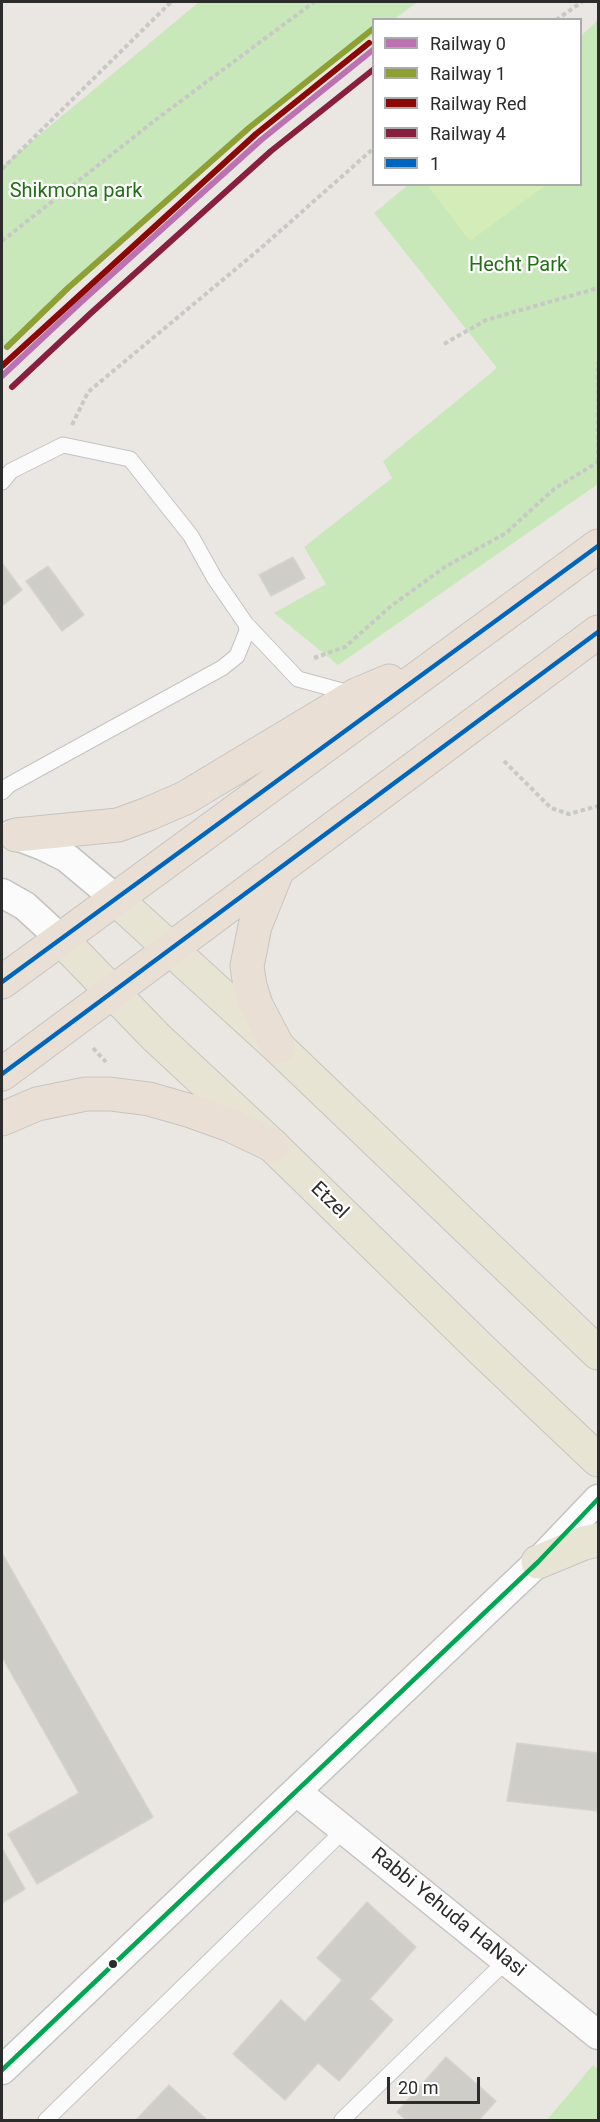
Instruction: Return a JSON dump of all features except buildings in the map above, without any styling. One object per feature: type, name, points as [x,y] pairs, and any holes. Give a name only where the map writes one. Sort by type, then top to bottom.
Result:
[{"type":"highway","points":[[2,982],[598,546]]},
{"type":"highway","points":[[2,1074],[598,632]]},
{"type":"highway","points":[[6,830],[118,825],[148,814],[185,798],[356,695],[441,660]]},
{"type":"highway","points":[[278,868],[255,926],[248,966],[250,986],[256,1005],[278,1047]]},
{"type":"highway","points":[[2,1119],[37,1104],[86,1094],[110,1094],[149,1099],[191,1111],[230,1125],[272,1145]]},
{"type":"main road","points":[[116,899],[278,1047],[598,1353]]},
{"type":"main road","name":"Etzel","points":[[61,939],[111,993],[598,1460]]},
{"type":"main road","points":[[538,1562],[584,1543],[598,1540]]},
{"type":"street","points":[[6,830],[67,858],[116,899]]},
{"type":"street","points":[[2,893],[25,906],[61,939]]},
{"type":"street","points":[[2,2070],[538,1562],[598,1499]]},
{"type":"street","name":"Rabbi Yehuda HaNasi","points":[[297,1792],[598,2035]]},
{"type":"lane","points":[[2,482],[11,471],[63,445],[130,459],[191,536],[215,579],[246,624],[298,679],[356,695]]},
{"type":"lane","points":[[2,792],[9,784],[222,668],[237,656],[247,631],[246,624]]},
{"type":"lane","points":[[46,2121],[344,1830]]},
{"type":"lane","points":[[342,2121],[506,1961]]},
{"type":"path","points":[[2,169],[171,2]]},
{"type":"path","points":[[2,241],[158,118],[314,2]]},
{"type":"path","points":[[559,18],[582,2]]},
{"type":"path","points":[[63,445],[88,392],[261,248],[372,150]]},
{"type":"path","points":[[444,344],[486,320],[598,288]]},
{"type":"path","points":[[287,667],[345,647],[391,606],[445,567],[506,533],[554,489],[598,462],[598,362]]},
{"type":"path","points":[[504,761],[551,808],[569,814],[598,806]]},
{"type":"path","points":[[70,1022],[110,1066]]},
{"type":"green space","name":"Shikmona park","points":[[199,2],[418,2],[395,18],[372,18],[372,36],[233,139],[2,351],[2,166]]},
{"type":"green space","name":"Hecht Park","points":[[598,20],[598,484],[338,665],[274,613],[326,584],[304,547],[392,478],[383,461],[497,368],[374,213],[407,186],[582,186],[582,35]]},
{"type":"green space","points":[[428,186],[545,186],[470,241]]},
{"type":"green space","points":[[593,2065],[598,2069],[598,2120],[547,2120]]},
{"type":"rail line","name":"1","points":[[7,347],[68,288],[250,127],[372,30]]},
{"type":"rail line","name":"Red","points":[[2,366],[256,134],[369,43]]},
{"type":"rail line","name":"0","points":[[2,376],[261,140],[372,51]]},
{"type":"rail line","name":"4","points":[[12,387],[271,151],[372,71]]},
{"type":"transit line","name":"1","points":[[2,982],[598,546]]},
{"type":"transit line","name":"1","points":[[2,1074],[598,632]]},
{"type":"transit line","points":[[2,2070],[538,1562],[598,1499]]}]
